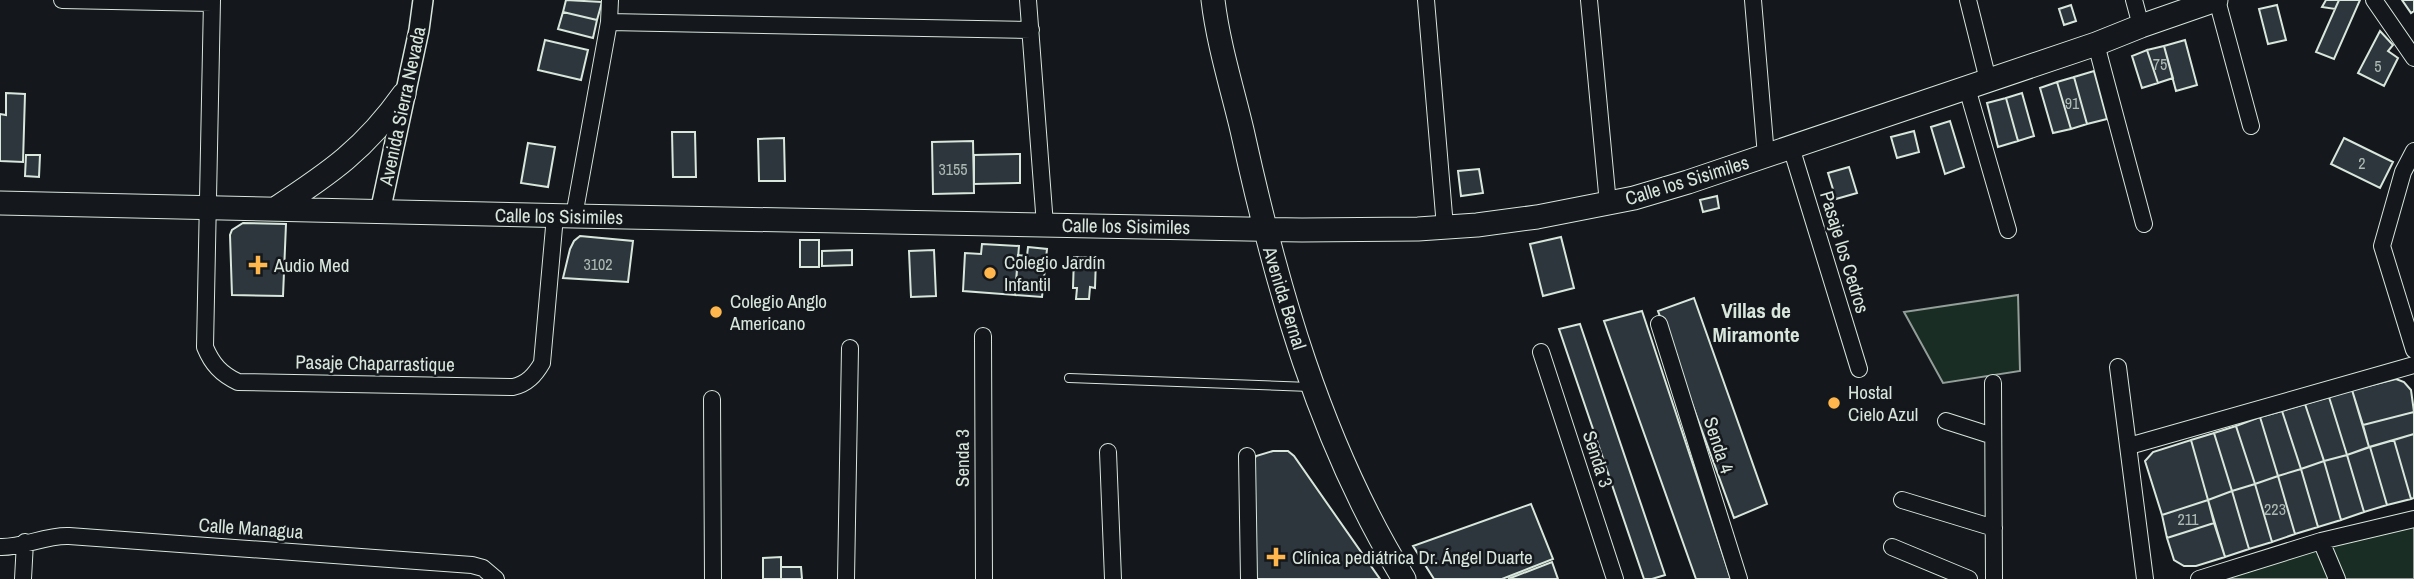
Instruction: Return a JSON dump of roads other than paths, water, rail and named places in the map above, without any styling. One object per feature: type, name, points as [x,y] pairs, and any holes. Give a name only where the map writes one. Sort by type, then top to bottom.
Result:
[{"type":"main road","name":"Avenida Bernal","points":[[1213,0],[1263,228],[1313,387],[1358,498],[1404,579]]},
{"type":"main road","name":"Calle los Sisimiles","points":[[0,202],[1303,230],[1445,227],[1525,219],[1649,195],[2096,44],[2216,0]]},
{"type":"main road","points":[[275,209],[349,158],[385,121],[404,94]]},
{"type":"street","points":[[61,0],[212,2]]},
{"type":"street","name":"Avenida Sierra Nevada","points":[[380,212],[423,0]]},
{"type":"street","name":"Pasaje Chaparrastique","points":[[212,2],[205,347],[216,367],[238,382],[513,387],[531,379],[542,363],[565,216],[609,22],[610,0]]},
{"type":"street","points":[[1028,0],[1045,225]]},
{"type":"street","points":[[1426,0],[1445,227]]},
{"type":"street","points":[[1589,0],[1608,204]]},
{"type":"street","points":[[1753,0],[1766,156]]},
{"type":"street","points":[[1968,0],[1978,84],[2008,230]]},
{"type":"street","points":[[2133,0],[2141,26]]},
{"type":"street","points":[[2216,0],[2251,126]]},
{"type":"street","points":[[2374,0],[2414,58]]},
{"type":"street","points":[[609,22],[1031,30]]},
{"type":"street","points":[[2096,44],[2144,224]]},
{"type":"street","name":"Pasaje los Cedros","points":[[1791,147],[1859,369]]},
{"type":"street","points":[[2414,151],[2403,172],[2382,246],[2414,350]]},
{"type":"street","name":"Senda 4","points":[[1659,324],[1739,579]]},
{"type":"street","name":"Senda 3","points":[[983,336],[984,579]]},
{"type":"street","points":[[846,579],[850,348]]},
{"type":"street","name":"Senda 3","points":[[1541,352],[1615,579]]},
{"type":"street","points":[[2129,446],[2414,365]]},
{"type":"street","points":[[2118,367],[2145,579]]},
{"type":"street","points":[[1993,383],[1994,579]]},
{"type":"street","points":[[712,400],[713,579]]},
{"type":"street","points":[[1946,421],[1993,436]]},
{"type":"street","points":[[1108,452],[1113,579]]},
{"type":"street","points":[[1247,456],[1249,579]]},
{"type":"street","points":[[1902,500],[1994,528]]},
{"type":"street","points":[[2199,579],[2320,541],[2414,519]]},
{"type":"street","name":"Calle Managua","points":[[0,547],[47,537],[69,536],[472,565],[483,568],[496,579]]},
{"type":"street","points":[[2320,541],[2337,579]]},
{"type":"street","points":[[23,579],[25,542]]},
{"type":"street","points":[[1892,547],[1969,579]]},
{"type":"lane","points":[[1069,377],[1313,387]]},
{"type":"place","name":"Audio Med","points":[[258,265]]},
{"type":"place","name":"Colegio Jardín Infantil","points":[[990,273]]},
{"type":"place","name":"Colegio Anglo Americano","points":[[716,312]]},
{"type":"place","name":"Hostal Cielo Azul","points":[[1834,403]]},
{"type":"place","name":"Clínica pediátrica Dr. Ángel Duarte","points":[[1276,557]]},
{"type":"district","name":"Villas de Miramonte","points":[[1756,323]]}]
